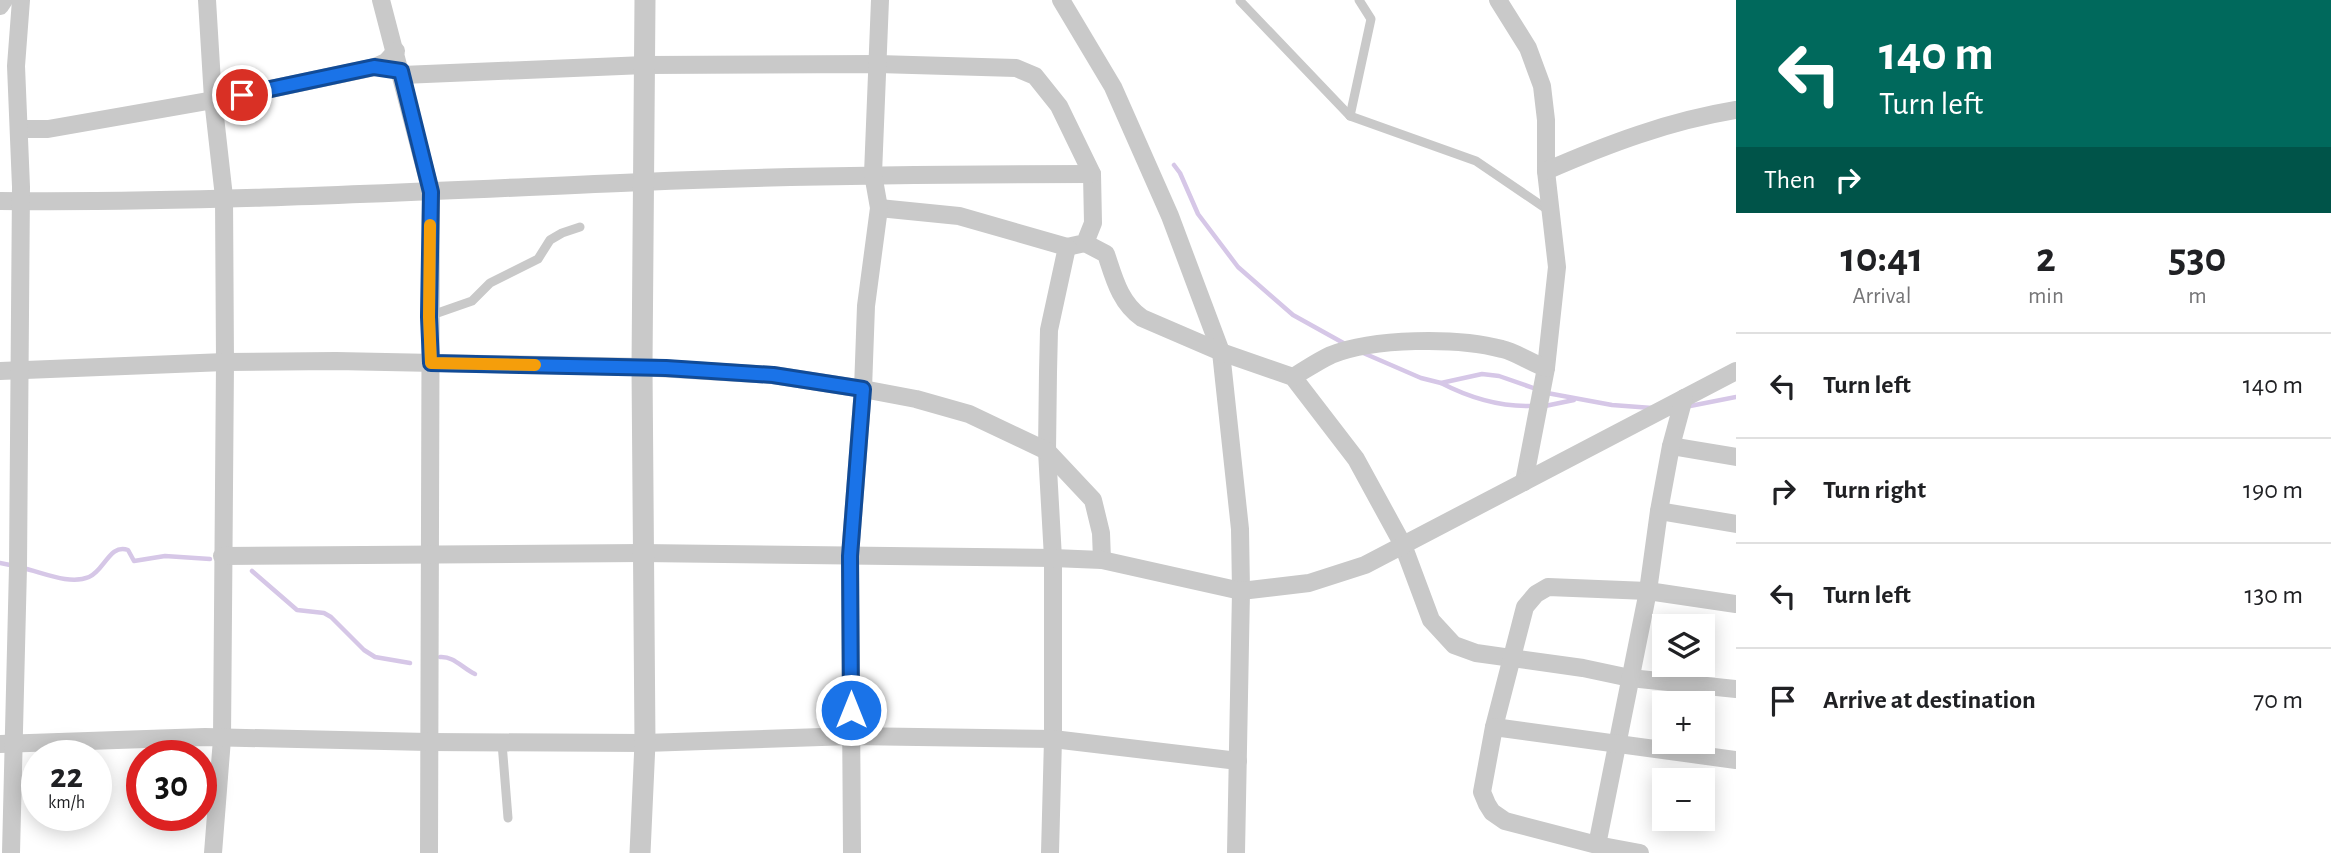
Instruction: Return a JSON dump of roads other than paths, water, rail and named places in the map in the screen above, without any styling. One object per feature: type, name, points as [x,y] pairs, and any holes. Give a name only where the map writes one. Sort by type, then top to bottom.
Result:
[{"type":"street","points":[[0,6],[4,0]]},
{"type":"street","points":[[11,853],[7,744],[18,567],[19,129],[16,65],[21,0]]},
{"type":"street","points":[[207,0],[213,99],[224,197],[222,739],[213,853]]},
{"type":"street","points":[[382,0],[431,192],[429,853]]},
{"type":"street","points":[[640,853],[645,743],[642,367],[645,0]]},
{"type":"street","points":[[852,853],[850,556],[863,389],[866,306],[879,208],[873,174],[880,0]]},
{"type":"street","points":[[1061,0],[1113,87],[1170,216],[1222,352],[1240,529],[1236,853]]},
{"type":"street","points":[[1498,0],[1528,48],[1542,86],[1546,120],[1546,171],[1557,267],[1546,368],[1524,482]]},
{"type":"street","points":[[19,129],[48,129],[242,95],[374,67],[386,62],[396,51]]},
{"type":"street","points":[[374,67],[401,73],[645,65],[878,64],[1016,68],[1035,76],[1059,106],[1093,174],[1093,223],[1085,243]]},
{"type":"street","points":[[1546,171],[1662,125],[1736,110]]},
{"type":"street","points":[[0,201],[123,201],[431,192],[873,174],[1093,174]]},
{"type":"street","points":[[879,208],[958,216],[1067,247],[1085,243],[1106,254],[1122,299],[1130,310],[1153,323],[1222,352],[1293,377],[1356,459],[1403,545],[1431,620],[1454,645],[1476,653],[1583,668],[1630,678],[1736,689]]},
{"type":"street","points":[[1050,853],[1053,739],[1052,558],[1047,451],[1049,330],[1067,247]]},
{"type":"street","points":[[1293,377],[1330,356],[1360,347],[1430,341],[1504,349],[1529,363],[1546,368]]},
{"type":"street","points":[[0,371],[337,360],[642,367],[773,375],[863,389],[916,399],[969,414],[1047,451],[1093,500],[1101,533],[1102,560]]},
{"type":"street","points":[[222,556],[642,552],[1052,558],[1102,560],[1241,591],[1309,583],[1365,565],[1736,372]]},
{"type":"street","points":[[1597,845],[1648,591],[1671,446],[1684,398]]},
{"type":"street","points":[[1671,446],[1736,457]]},
{"type":"street","points":[[1659,511],[1736,524]]},
{"type":"street","points":[[1640,853],[1597,845],[1506,821],[1492,812],[1487,804],[1482,792],[1494,727],[1525,607],[1536,594],[1548,587],[1648,591],[1736,604]]},
{"type":"street","points":[[1494,727],[1736,760]]},
{"type":"street","points":[[7,744],[205,737],[645,743],[851,736],[1053,739],[1238,761]]},
{"type":"lane","points":[[1350,116],[1371,19],[1359,0]]},
{"type":"lane","points":[[1240,1],[1350,116],[1476,161],[1552,212]]},
{"type":"lane","points":[[429,317],[472,301],[490,283],[538,259],[550,240],[580,228]]},
{"type":"lane","points":[[502,743],[508,818]]},
{"type":"waterway","points":[[1174,165],[1198,214],[1238,267],[1293,315],[1347,345]]},
{"type":"waterway","points":[[1361,352],[1421,378],[1441,383],[1482,374],[1499,376],[1539,390]]},
{"type":"waterway","points":[[1441,383],[1485,400],[1532,406]]},
{"type":"waterway","points":[[1547,393],[1612,405],[1652,408]]},
{"type":"waterway","points":[[1685,407],[1736,397]]},
{"type":"waterway","points":[[1545,406],[1574,400]]},
{"type":"waterway","points":[[23,568],[74,580],[94,574],[116,550],[122,549],[128,550],[134,561],[165,556],[210,559]]},
{"type":"waterway","points":[[0,563],[15,566]]},
{"type":"waterway","points":[[252,571],[297,610],[324,613],[331,617],[364,650],[375,657],[410,663]]},
{"type":"waterway","points":[[440,657],[454,660],[475,674]]}]
